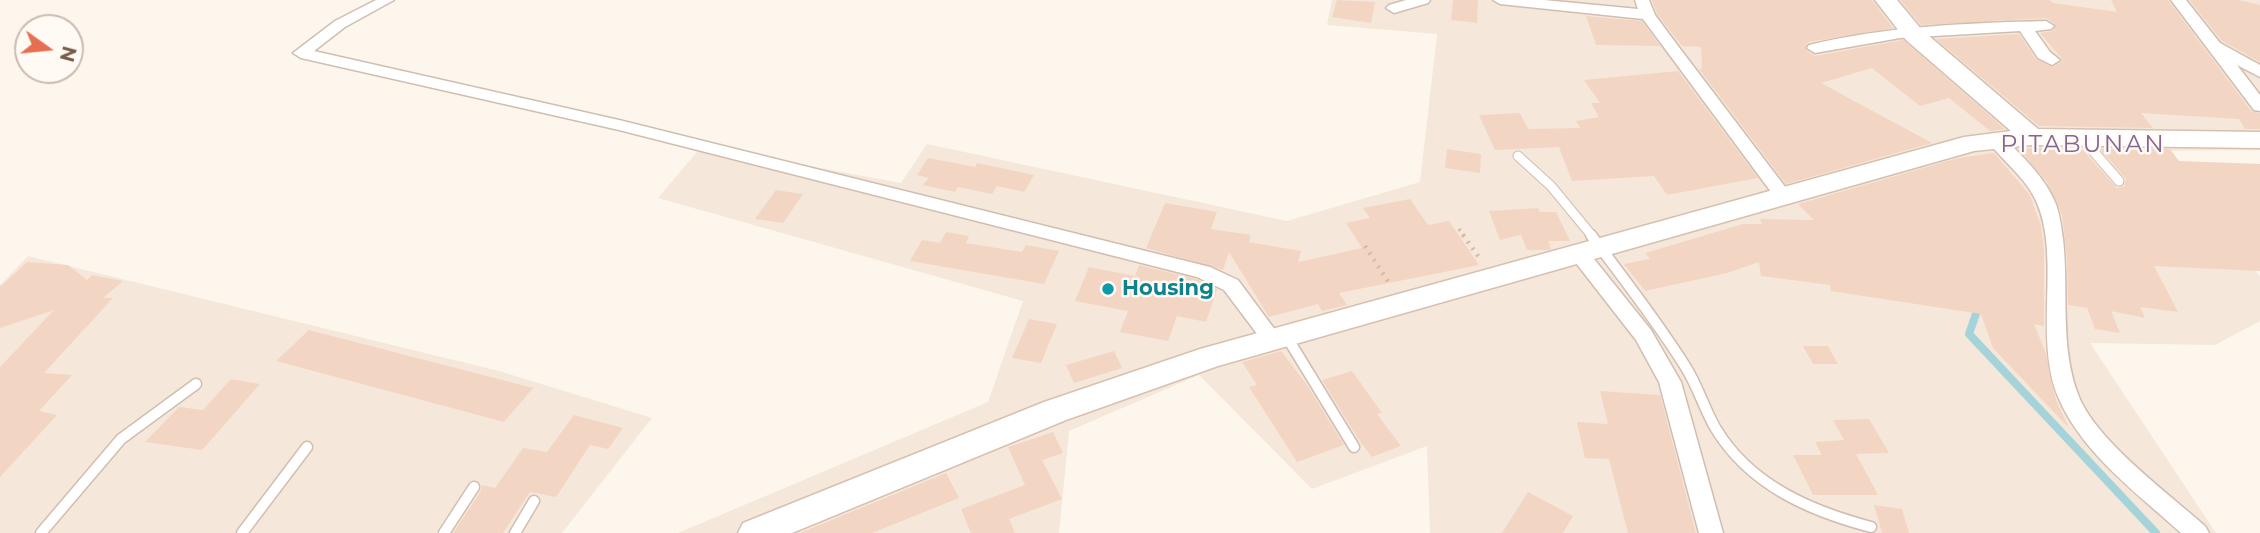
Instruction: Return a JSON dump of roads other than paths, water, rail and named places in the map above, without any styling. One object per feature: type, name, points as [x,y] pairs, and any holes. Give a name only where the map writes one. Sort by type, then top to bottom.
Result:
[{"type":"street","points":[[387,0],[340,24],[301,53],[618,124],[1203,272],[1231,285],[1278,336]]},
{"type":"street","points":[[1394,8],[1423,0]]},
{"type":"street","points":[[1500,0],[1645,8],[1783,196]]},
{"type":"street","points":[[1886,0],[1914,34],[2032,137]]},
{"type":"street","points":[[2178,0],[2260,106]]},
{"type":"street","points":[[1815,48],[1854,40],[1914,34],[2046,26]]},
{"type":"street","points":[[2025,27],[2044,55],[2052,60]]},
{"type":"street","points":[[2215,46],[2260,72]]},
{"type":"street","points":[[755,533],[1055,411],[1278,336],[1922,158],[1984,142],[2032,137],[2260,140]]},
{"type":"street","points":[[1984,142],[2021,165],[2048,204],[2056,270],[2058,353],[2069,399],[2101,442],[2197,533]]},
{"type":"street","points":[[1589,251],[1644,335],[1670,382],[1712,533]]},
{"type":"lane","points":[[2080,136],[2119,181]]},
{"type":"lane","points":[[1518,156],[1557,190],[1589,251],[1685,365],[1717,430],[1744,464],[1787,497],[1811,510],[1871,527]]},
{"type":"lane","points":[[1278,336],[1354,447]]},
{"type":"lane","points":[[41,533],[121,439],[196,384]]},
{"type":"lane","points":[[242,533],[307,447]]},
{"type":"lane","points":[[444,533],[474,487]]},
{"type":"lane","points":[[515,533],[534,502]]},
{"type":"waterway","points":[[1979,305],[1969,334],[2156,533]]},
{"type":"place","name":"Housing","points":[[1108,289]]},
{"type":"district","name":"PITABUNAN","points":[[2083,145]]}]
